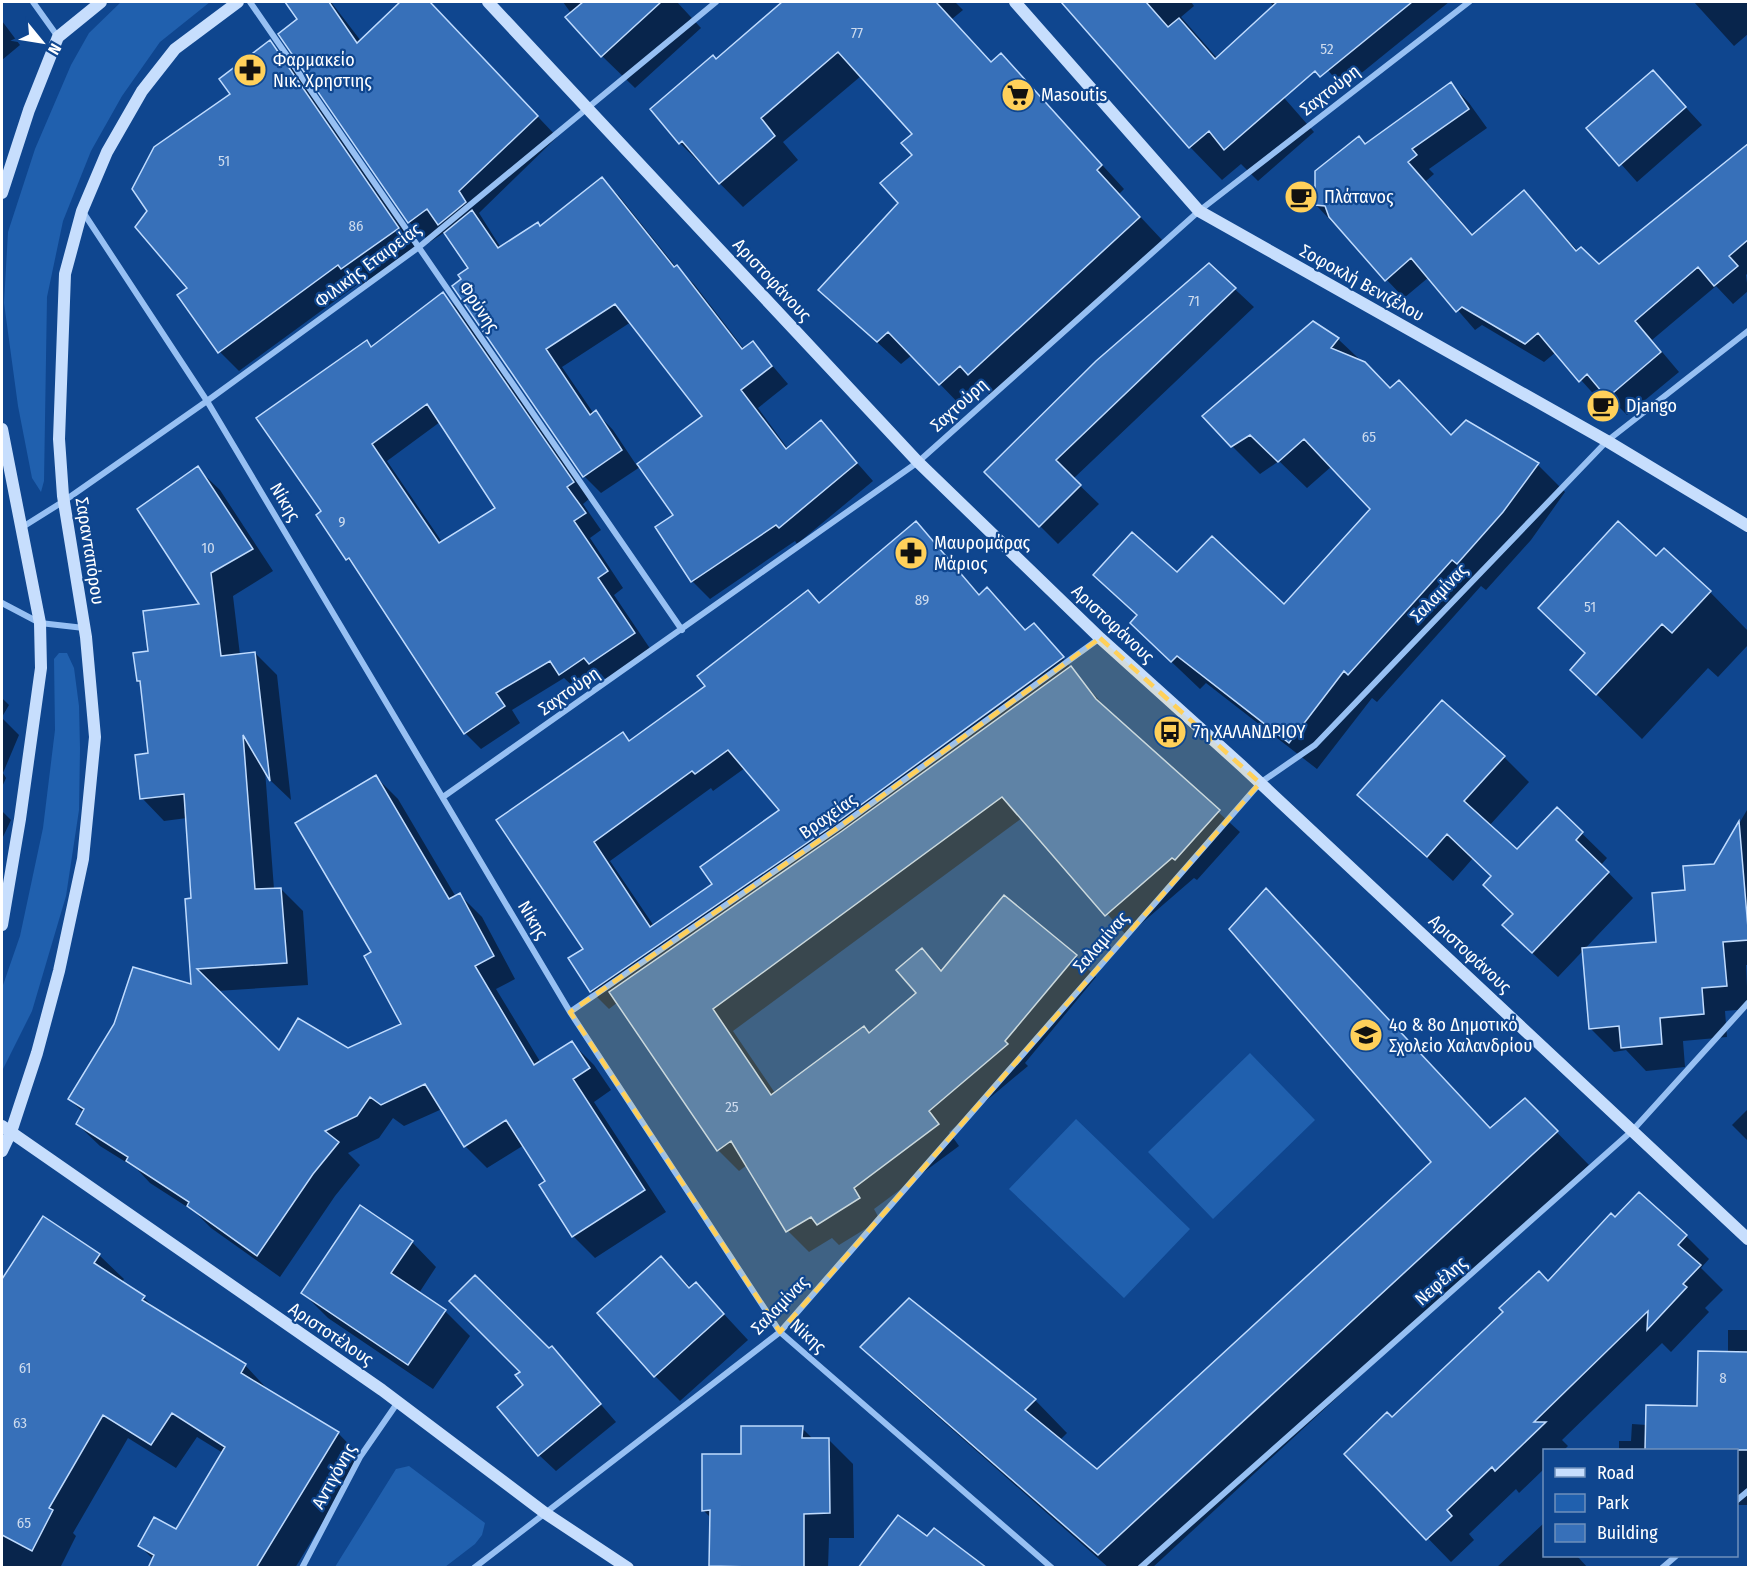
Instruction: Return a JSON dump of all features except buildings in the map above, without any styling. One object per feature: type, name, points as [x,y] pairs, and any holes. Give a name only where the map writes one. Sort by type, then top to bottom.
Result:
[{"type":"street","points":[[33,2],[58,37]]},
{"type":"street","points":[[2,193],[28,110],[58,37],[101,2]]},
{"type":"street","name":"Σαρανταπόρου","points":[[2,1151],[6,1129],[37,1053],[60,971],[83,859],[95,736],[84,628],[64,501],[59,439],[65,274],[82,211],[107,152],[142,91],[175,49],[238,2]]},
{"type":"street","name":"Φρύνης","points":[[250,2],[682,630]]},
{"type":"street","name":"Αριστοφάνους","points":[[488,2],[918,462],[1100,638],[1260,783],[1749,1239]]},
{"type":"street","name":"Φιλικής Εταιρείας","points":[[20,529],[207,401],[419,247],[716,2]]},
{"type":"street","name":"Σοφοκλή Βενιζέλου","points":[[1015,2],[1199,211],[1606,441],[1749,526]]},
{"type":"street","name":"Σαχτούρη","points":[[443,797],[918,462],[1199,211],[1469,2]]},
{"type":"street","name":"Νίκης","points":[[82,211],[207,401],[570,1012],[780,1332],[1052,1568]]},
{"type":"street","name":"Σαλαμίνας","points":[[474,1568],[780,1332],[1260,783],[1315,745],[1606,441],[1749,331]]},
{"type":"street","points":[[2,429],[40,623],[41,668],[20,819],[2,925]]},
{"type":"street","points":[[2,603],[40,623],[84,628]]},
{"type":"street","name":"Βραχείας","points":[[570,1012],[839,827],[1100,638]]},
{"type":"street","name":"Νεφέλης","points":[[1140,1568],[1633,1131],[1749,1003]]},
{"type":"street","name":"Αριστοτέλους","points":[[6,1129],[398,1402],[545,1513],[628,1568]]},
{"type":"street","name":"Αντιγόνης","points":[[302,1568],[360,1457],[398,1402]]},
{"type":"street","points":[[1662,1568],[1675,1557]]},
{"type":"highlighted area","points":[[1100,638],[1260,783],[780,1332],[570,1012],[839,827]]},
{"type":"green space","points":[[121,2],[210,2],[160,42],[122,96],[91,151],[63,221],[47,297],[44,481],[41,492],[32,478],[18,406],[4,303],[8,232],[35,149],[71,65],[89,33]]},
{"type":"green space","points":[[59,653],[67,653],[74,668],[79,706],[79,810],[66,896],[32,1011],[2,1071],[2,988],[20,936],[43,828],[55,730],[54,659]]},
{"type":"green space","points":[[1250,1053],[1315,1120],[1213,1219],[1148,1152]]},
{"type":"green space","points":[[1076,1119],[1190,1229],[1124,1298],[1009,1189]]},
{"type":"green space","points":[[409,1466],[485,1523],[482,1535],[475,1544],[445,1567],[335,1567],[396,1469]]},
{"type":"place","name":"Φαρμακείο Νικ. Χρηστιης","points":[[250,70]]},
{"type":"place","name":"Masoutis","points":[[1018,95]]},
{"type":"place","name":"Πλάτανος","points":[[1301,197]]},
{"type":"place","name":"Django","points":[[1603,406]]},
{"type":"place","name":"Μαυρομάρας Μάριος","points":[[911,553]]},
{"type":"place","name":"7η ΧΑΛΑΝΔΡΙΟΥ","points":[[1170,732]]},
{"type":"place","name":"4ο & 8ο Δημοτικό Σχολείο Χαλανδρίου","points":[[1366,1035]]}]
